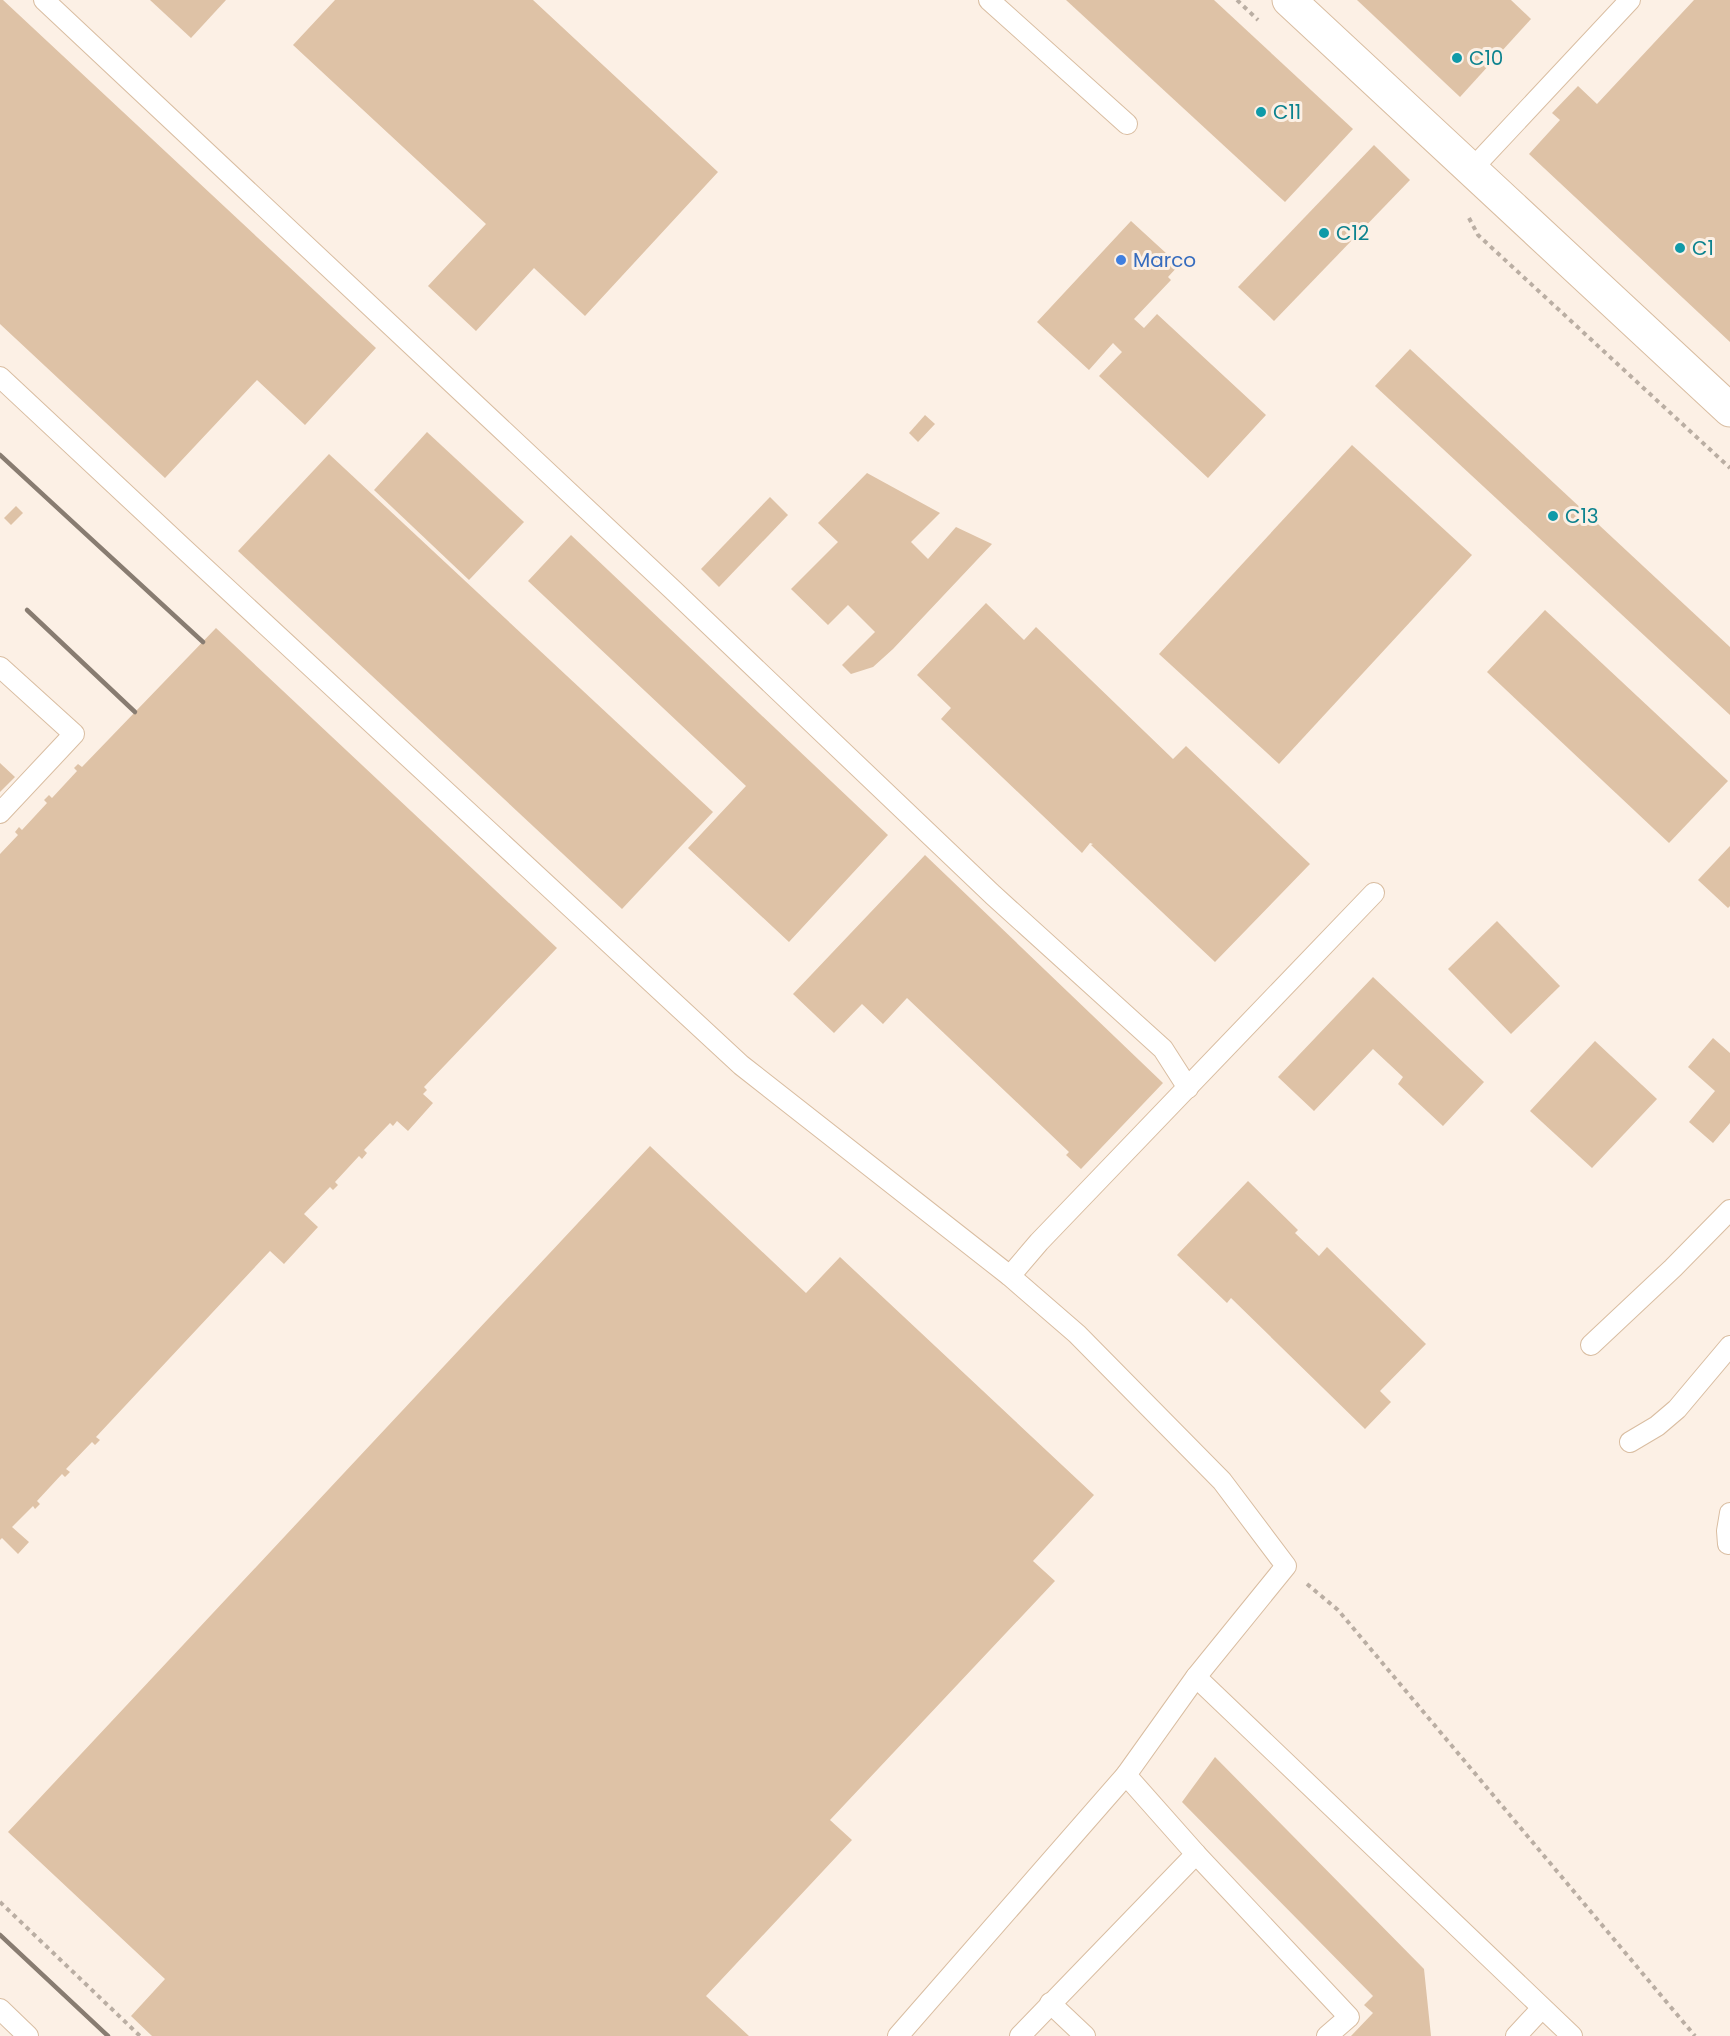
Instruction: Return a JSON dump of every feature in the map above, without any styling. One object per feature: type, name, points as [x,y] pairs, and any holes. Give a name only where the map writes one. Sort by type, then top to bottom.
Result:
[{"type":"street","points":[[1289,0],[1730,411]]},
{"type":"lane","points":[[44,0],[664,582],[993,895],[1162,1049],[1188,1088]]},
{"type":"lane","points":[[989,0],[1127,124]]},
{"type":"lane","points":[[1472,169],[1630,0]]},
{"type":"lane","points":[[0,376],[741,1065],[1010,1276],[1077,1334],[1222,1481],[1286,1566],[1196,1677],[1126,1775],[898,2036]]},
{"type":"lane","points":[[0,667],[74,734],[0,813]]},
{"type":"lane","points":[[1010,1276],[1039,1242],[1374,893]]},
{"type":"lane","points":[[1591,1345],[1673,1268],[1730,1210]]},
{"type":"lane","points":[[1630,1442],[1657,1426],[1677,1409],[1730,1346]]},
{"type":"lane","points":[[1728,1544],[1727,1531],[1730,1513]]},
{"type":"lane","points":[[1196,1677],[1572,2036]]},
{"type":"lane","points":[[1126,1775],[1196,1854],[1349,2017],[1327,2036]]},
{"type":"lane","points":[[1020,2036],[1196,1854]]},
{"type":"lane","points":[[1050,2003],[1085,2036]]},
{"type":"lane","points":[[1516,2036],[1542,2008]]},
{"type":"lane","points":[[0,2009],[28,2036]]},
{"type":"path","points":[[1237,0],[1264,25]]},
{"type":"path","points":[[1468,215],[1478,235],[1730,468]]},
{"type":"path","points":[[1286,1566],[1338,1610],[1695,2036]]},
{"type":"path","points":[[0,1902],[140,2036]]},
{"type":"building","points":[[0,0],[3,0],[376,348],[305,425],[257,380],[165,478],[0,324]]},
{"type":"building","points":[[150,0],[226,0],[191,38]]},
{"type":"building","points":[[335,0],[533,0],[718,172],[585,316],[534,268],[476,331],[428,286],[486,224],[293,45]]},
{"type":"building","name":"C11","points":[[1066,0],[1214,0],[1353,129],[1285,202]]},
{"type":"building","name":"C10","points":[[1357,0],[1511,0],[1531,19],[1460,97]]},
{"type":"building","name":"C1","points":[[1694,0],[1730,0],[1730,342],[1529,154],[1560,120],[1552,113],[1578,86],[1597,104]]},
{"type":"building","name":"C12","points":[[1374,145],[1410,180],[1274,321],[1238,287]]},
{"type":"building","points":[[1131,221],[1179,265],[1168,277],[1171,280],[1134,319],[1144,328],[1157,314],[1266,415],[1208,478],[1099,376],[1122,352],[1113,343],[1089,370],[1037,322]]},
{"type":"building","name":"C13","points":[[1410,349],[1730,647],[1730,715],[1375,386]]},
{"type":"building","points":[[925,415],[935,424],[918,442],[909,433]]},
{"type":"building","points":[[427,432],[524,522],[469,580],[374,490]]},
{"type":"building","points":[[1352,445],[1472,555],[1279,764],[1159,654]]},
{"type":"building","points":[[329,454],[713,812],[622,909],[238,551]]},
{"type":"building","points":[[867,473],[940,513],[911,542],[928,559],[956,527],[992,544],[893,649],[873,667],[851,674],[842,665],[875,632],[848,605],[828,625],[791,589],[838,542],[818,523]]},
{"type":"building","points":[[770,497],[788,515],[719,587],[701,569]]},
{"type":"building","points":[[16,506],[23,513],[11,525],[4,518]]},
{"type":"building","points":[[571,535],[888,835],[789,942],[688,848],[746,786],[528,581]]},
{"type":"building","points":[[986,603],[1024,640],[1036,627],[1173,759],[1186,746],[1310,864],[1215,962],[1091,845],[1093,844],[1090,843],[1082,853],[941,719],[951,708],[917,675]]},
{"type":"building","points":[[1545,610],[1728,781],[1669,843],[1487,672]]},
{"type":"building","points":[[216,628],[557,948],[424,1087],[427,1090],[423,1094],[433,1103],[408,1131],[397,1121],[393,1126],[390,1123],[364,1150],[367,1153],[362,1159],[359,1156],[335,1182],[338,1185],[333,1190],[330,1187],[304,1214],[318,1227],[284,1264],[270,1251],[96,1437],[100,1440],[95,1445],[92,1442],[66,1469],[70,1472],[65,1477],[62,1474],[37,1501],[40,1504],[35,1509],[33,1506],[12,1527],[29,1542],[18,1554],[2,1538],[0,1540],[0,854],[18,835],[15,832],[19,827],[22,830],[47,803],[44,800],[49,795],[52,798],[77,771],[74,768],[78,764],[82,767]]},
{"type":"building","points":[[0,763],[15,777],[0,792]]},
{"type":"building","points":[[1730,846],[1730,906],[1728,908],[1698,880]]},
{"type":"building","points":[[925,855],[1163,1083],[1081,1169],[1066,1155],[1069,1152],[907,998],[883,1024],[862,1004],[834,1033],[793,994]]},
{"type":"building","points":[[1497,921],[1560,986],[1511,1034],[1448,969]]},
{"type":"building","points":[[1373,977],[1484,1082],[1443,1126],[1398,1084],[1403,1077],[1373,1049],[1314,1111],[1278,1077]]},
{"type":"building","points":[[1713,1038],[1730,1053],[1730,1123],[1713,1143],[1689,1122],[1715,1091],[1688,1067]]},
{"type":"building","points":[[1595,1041],[1657,1099],[1592,1168],[1530,1111]]},
{"type":"building","points":[[650,1146],[806,1293],[840,1257],[1094,1495],[1033,1561],[1055,1581],[830,1820],[852,1840],[706,1996],[749,2036],[152,2036],[131,2016],[165,1979],[8,1832]]},
{"type":"building","points":[[1248,1181],[1298,1230],[1295,1233],[1319,1256],[1327,1247],[1426,1344],[1380,1391],[1391,1402],[1365,1429],[1231,1298],[1227,1303],[1177,1255]]},
{"type":"building","points":[[1215,1757],[1424,1969],[1431,2036],[1351,2036],[1373,2013],[1364,2005],[1373,1996],[1182,1802]]},
{"type":"railway","points":[[0,455],[203,642]]},
{"type":"railway","points":[[27,610],[135,712]]},
{"type":"railway","points":[[0,1935],[108,2036]]},
{"type":"place","name":"C10","points":[[1457,58]]},
{"type":"place","name":"C11","points":[[1261,112]]},
{"type":"place","name":"C12","points":[[1324,233]]},
{"type":"place","name":"C1","points":[[1680,248]]},
{"type":"place","name":"Marco","points":[[1121,260]]},
{"type":"place","name":"C13","points":[[1553,516]]}]
